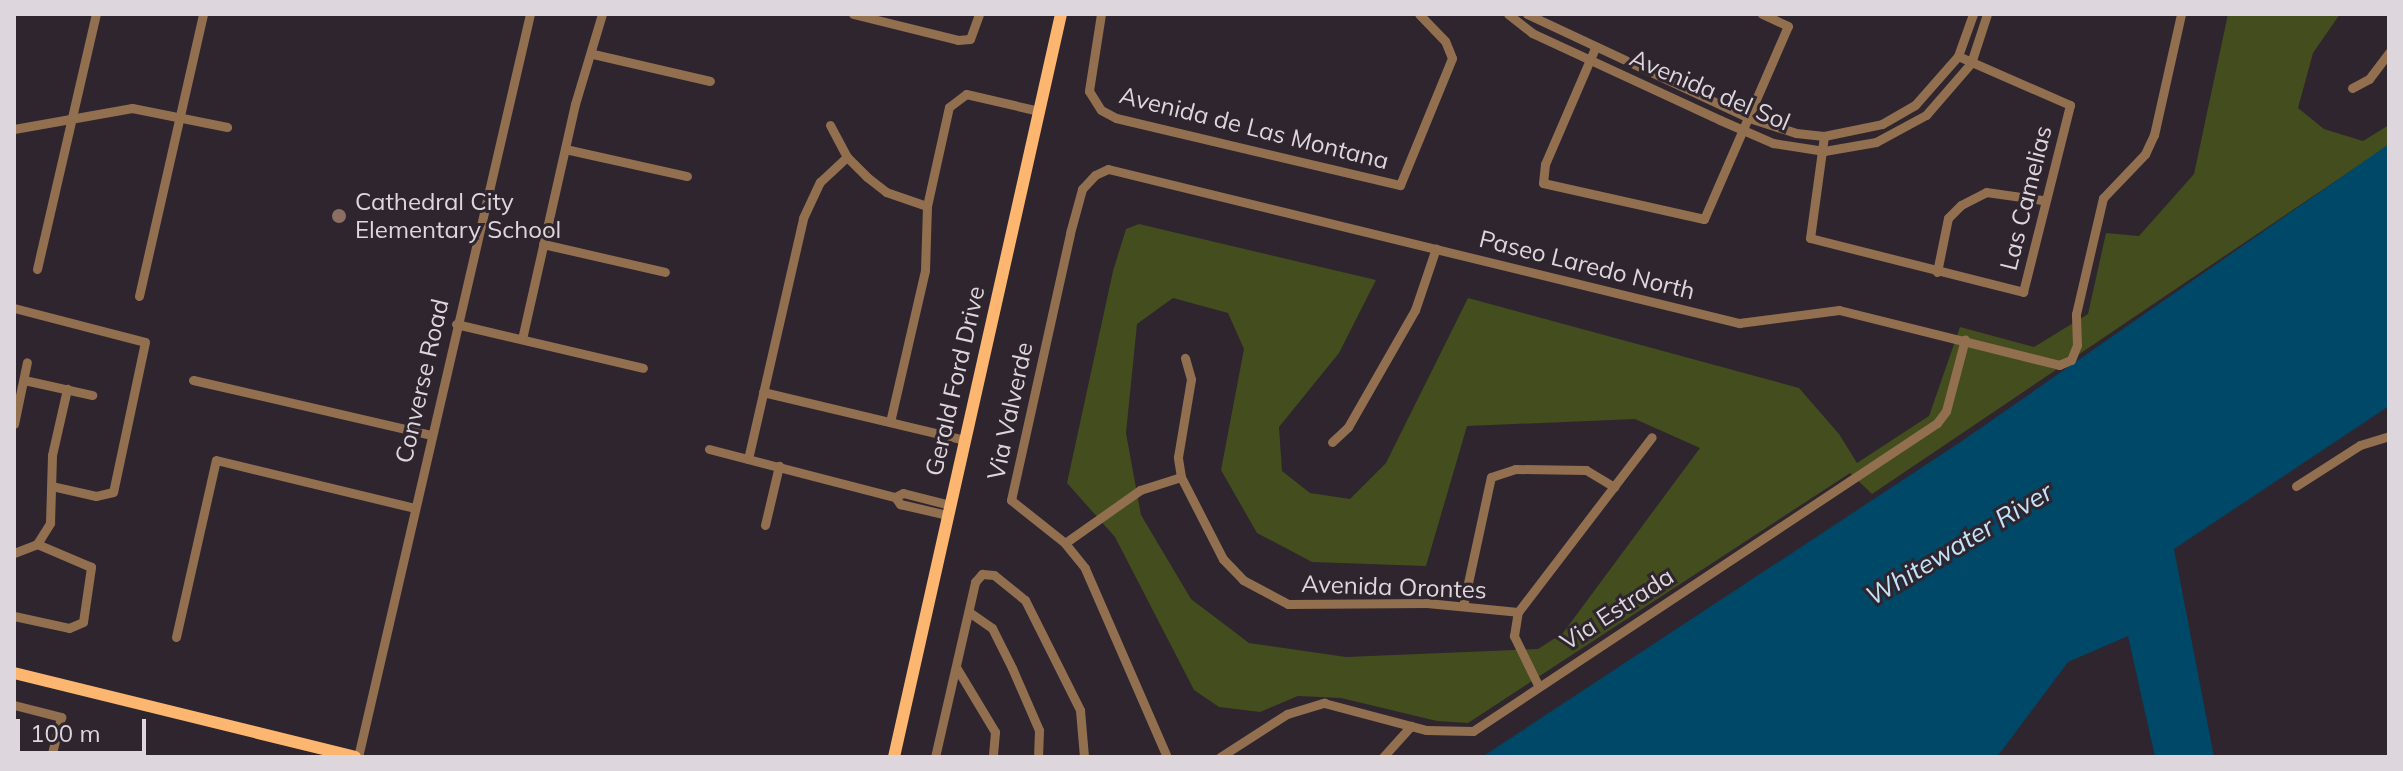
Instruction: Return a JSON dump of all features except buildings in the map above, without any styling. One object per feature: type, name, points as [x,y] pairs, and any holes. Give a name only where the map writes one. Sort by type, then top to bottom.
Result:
[{"type":"main road","name":"Gerald Ford Drive","points":[[894,757],[1061,14]]},
{"type":"main road","points":[[14,673],[356,757]]},
{"type":"street","points":[[37,269],[96,14]]},
{"type":"street","points":[[139,296],[203,14]]},
{"type":"street","name":"Converse Road","points":[[356,757],[530,14]]},
{"type":"street","points":[[522,339],[565,149],[602,14]]},
{"type":"street","points":[[853,14],[958,40],[970,39],[979,14]]},
{"type":"street","name":"Avenida de Las Montana","points":[[1101,14],[1089,91],[1101,110],[1116,118],[1400,185],[1452,58],[1445,41],[1419,14]]},
{"type":"street","name":"Avenida del Sol","points":[[1508,14],[1532,33],[1773,143],[1824,151],[1876,142],[1903,129],[1935,106],[1971,63],[1987,14]]},
{"type":"street","name":"Avenida del Sol","points":[[1527,14],[1749,118],[1824,136],[1849,134],[1896,117],[1933,90],[1958,56],[1973,14]]},
{"type":"street","points":[[1595,48],[1545,164],[1543,183],[1704,219],[1788,26],[1762,14]]},
{"type":"street","name":"Paseo Laredo North","points":[[1095,175],[1108,169],[1739,323],[1839,310],[1965,339],[2049,366],[2071,360],[2103,198],[2145,154],[2154,135],[2181,14]]},
{"type":"street","points":[[2352,88],[2369,79],[2389,52]]},
{"type":"street","points":[[593,54],[710,81]]},
{"type":"street","name":"Las Camelias","points":[[1824,136],[1810,238],[2023,292],[2042,200],[2070,105],[1958,56]]},
{"type":"street","points":[[890,422],[925,270],[927,206],[949,107],[966,94],[1039,111]]},
{"type":"street","points":[[14,129],[132,108],[227,127]]},
{"type":"street","points":[[830,125],[847,157],[886,192],[927,206]]},
{"type":"street","points":[[565,149],[687,176]]},
{"type":"street","points":[[748,459],[806,209],[820,182],[847,157]]},
{"type":"street","name":"Via Valverde","points":[[1095,175],[1082,189],[1070,233],[1011,500],[1065,543],[1085,568],[1167,757]]},
{"type":"street","points":[[1937,272],[1948,218],[1961,205],[1986,192],[2042,200]]},
{"type":"street","points":[[543,244],[665,272]]},
{"type":"street","points":[[1332,442],[1348,427],[1415,310],[1436,248]]},
{"type":"street","points":[[14,308],[145,342],[113,492],[96,496],[52,486]]},
{"type":"street","points":[[456,324],[643,368]]},
{"type":"street","name":"Via Estrada","points":[[1220,757],[1308,705],[1342,705],[1450,734],[1473,731],[1937,423],[1946,411],[1965,339]]},
{"type":"street","points":[[1065,543],[1140,490],[1181,477],[1178,457],[1191,379],[1185,358]]},
{"type":"street","points":[[14,424],[27,362]]},
{"type":"street","points":[[24,380],[92,395]]},
{"type":"street","points":[[193,380],[431,435]]},
{"type":"street","points":[[14,553],[37,544],[50,523],[52,455],[67,389]]},
{"type":"street","points":[[763,392],[964,440]]},
{"type":"street","points":[[2296,486],[2360,445],[2389,436]]},
{"type":"street","points":[[1538,685],[1514,636],[1518,612],[1652,437]]},
{"type":"street","points":[[709,449],[949,510]]},
{"type":"street","points":[[176,637],[216,460],[414,508]]},
{"type":"street","points":[[765,525],[779,466]]},
{"type":"street","points":[[1463,606],[1491,477],[1515,469],[1586,470],[1614,487]]},
{"type":"street","name":"Avenida Orontes","points":[[1181,477],[1223,559],[1243,580],[1273,597],[1307,606],[1463,606],[1518,612]]},
{"type":"street","points":[[14,616],[69,628],[83,622],[91,567],[47,553],[37,544]]},
{"type":"street","points":[[935,757],[969,612],[982,574],[994,575],[1025,600],[1080,710],[1084,757]]},
{"type":"street","points":[[969,612],[992,628],[1012,668],[1039,730],[1038,757]]},
{"type":"street","points":[[956,667],[995,732],[993,757]]},
{"type":"street","points":[[14,705],[61,717],[51,757]]},
{"type":"street","points":[[1383,757],[1411,726]]},
{"type":"street","points":[[14,754],[27,757]]},
{"type":"green space","points":[[2228,14],[2340,14],[2313,53],[2298,108],[2324,129],[2363,141],[2389,125],[2389,145],[1872,494],[1850,473],[1468,723],[1437,721],[1341,698],[1298,696],[1260,712],[1219,707],[1194,690],[1115,537],[1067,483],[1113,271],[1126,229],[1139,224],[1376,280],[1339,353],[1279,427],[1282,471],[1310,493],[1350,499],[1386,463],[1468,298],[1799,388],[1839,434],[1857,463],[1929,416],[1960,327],[2034,347],[2088,314],[2106,233],[2139,236],[2194,174]],"holes":[[[1173,298],[1228,313],[1244,349],[1221,470],[1257,533],[1312,562],[1426,566],[1467,426],[1635,419],[1700,448],[1563,633],[1538,649],[1346,657],[1249,643],[1191,599],[1141,515],[1126,433],[1137,324]]]},
{"type":"water","name":"Whitewater River","points":[[2389,144],[2389,406],[2174,549],[2214,757],[2155,757],[2128,636],[2068,662],[1997,757],[1482,757],[1962,441]]},
{"type":"place","name":"Cathedral City Elementary School","points":[[339,216]]}]
